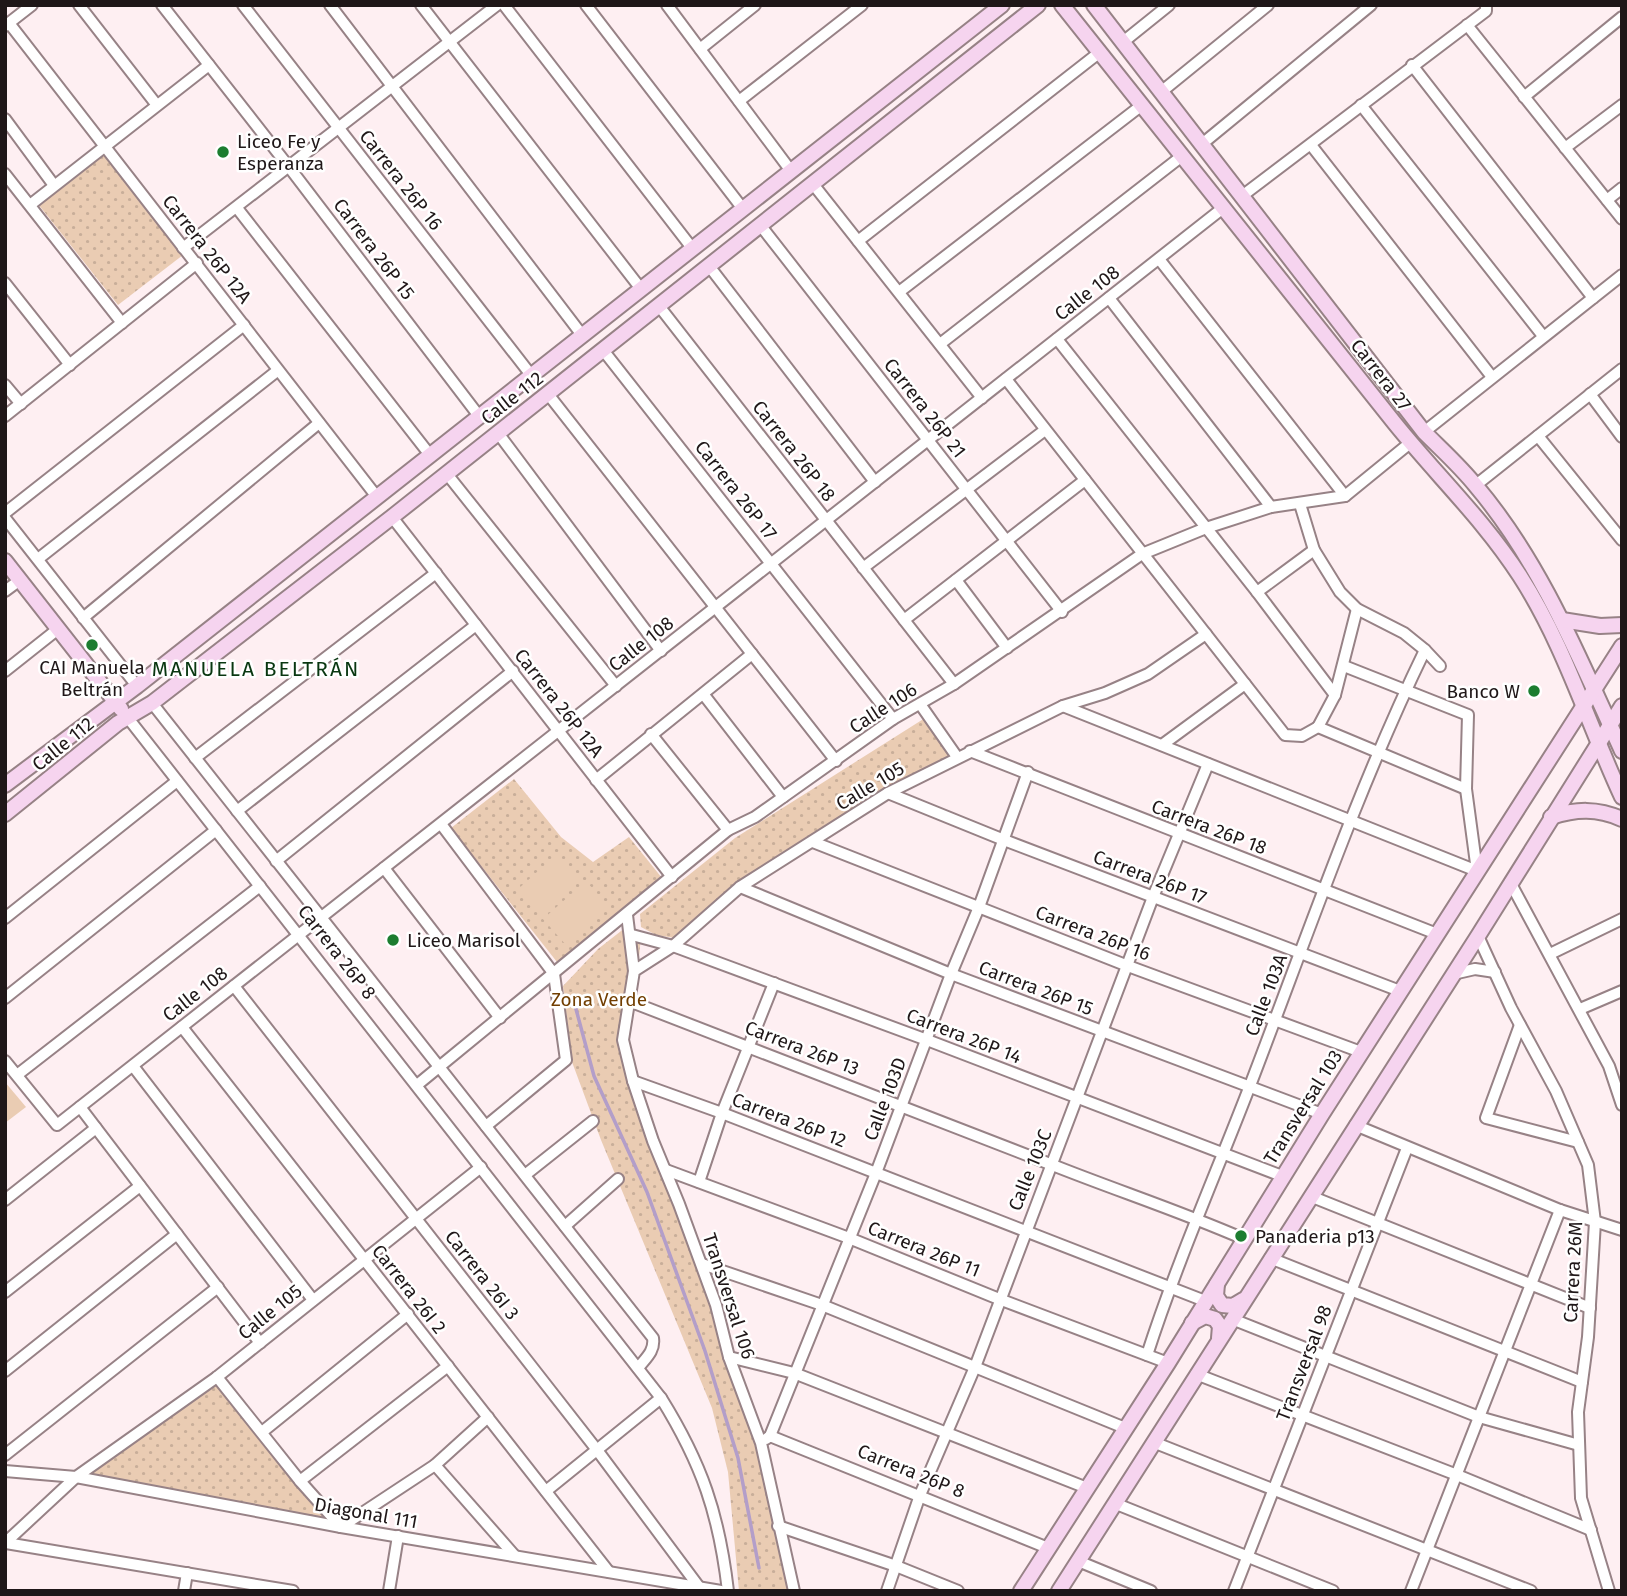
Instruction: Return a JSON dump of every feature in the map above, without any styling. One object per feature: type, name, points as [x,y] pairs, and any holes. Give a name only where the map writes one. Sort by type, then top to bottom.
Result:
[{"type":"street","points":[[7,25],[32,5]]},
{"type":"street","points":[[79,5],[156,104]]},
{"type":"street","name":"Carrera 26P 15","points":[[162,5],[479,416]]},
{"type":"street","name":"Carrera 26P 16","points":[[243,5],[531,375]]},
{"type":"street","points":[[330,5],[582,335]]},
{"type":"street","points":[[421,5],[641,289]]},
{"type":"street","points":[[183,248],[497,5]]},
{"type":"street","points":[[504,5],[692,248]]},
{"type":"street","points":[[586,5],[743,209]]},
{"type":"street","points":[[667,5],[791,171]]},
{"type":"street","points":[[700,49],[755,5]]},
{"type":"street","points":[[739,101],[862,5]]},
{"type":"street","name":"Calle 112","points":[[5,785],[137,686],[1002,5]]},
{"type":"street","name":"Calle 112","points":[[5,814],[447,474],[1038,5]]},
{"type":"street","name":"Carrera 27","points":[[1062,5],[1410,443],[1488,529],[1521,577],[1555,636],[1597,744],[1622,797]]},
{"type":"street","name":"Carrera 27","points":[[1094,5],[1424,432],[1476,485],[1511,533],[1562,620],[1622,751]]},
{"type":"street","points":[[1123,42],[1169,5]]},
{"type":"street","points":[[1161,92],[1268,5]]},
{"type":"street","points":[[1202,144],[1371,5]]},
{"type":"street","points":[[1242,197],[1486,8]]},
{"type":"street","points":[[1524,97],[1622,17]]},
{"type":"street","name":"Carrera 26P 12A","points":[[7,25],[197,263],[376,497]]},
{"type":"street","points":[[1467,25],[1622,219]]},
{"type":"street","points":[[859,241],[1100,52]]},
{"type":"street","points":[[30,205],[53,184],[209,65]]},
{"type":"street","points":[[1412,65],[1593,298]]},
{"type":"street","points":[[899,292],[1142,105]]},
{"type":"street","points":[[1361,105],[1543,336]]},
{"type":"street","points":[[1565,148],[1622,105]]},
{"type":"street","points":[[5,119],[53,184]]},
{"type":"street","points":[[1311,145],[1492,377]]},
{"type":"street","points":[[940,344],[1182,156]]},
{"type":"street","points":[[5,174],[122,323]]},
{"type":"street","points":[[813,184],[982,398]]},
{"type":"street","points":[[1607,200],[1622,188]]},
{"type":"street","points":[[237,208],[430,455]]},
{"type":"street","name":"Calle 108","points":[[17,1075],[57,1125],[1223,208]]},
{"type":"street","name":"Carrera 26P 21","points":[[761,226],[1062,612]]},
{"type":"street","points":[[1159,258],[1345,496]]},
{"type":"street","points":[[5,416],[197,263]]},
{"type":"street","points":[[709,266],[874,482]]},
{"type":"street","points":[[1424,432],[1622,275]]},
{"type":"street","points":[[5,283],[70,365]]},
{"type":"street","points":[[1109,298],[1271,507]]},
{"type":"street","name":"Carrera 26P 18","points":[[659,306],[954,684]]},
{"type":"street","points":[[137,686],[5,516],[244,326]]},
{"type":"street","points":[[1057,339],[1335,695]]},
{"type":"street","name":"Carrera 26P 17","points":[[603,350],[893,719]]},
{"type":"street","points":[[1476,485],[1622,369]]},
{"type":"street","points":[[38,559],[278,371]]},
{"type":"street","points":[[1006,379],[1285,735],[1302,736],[1318,727],[1335,695],[1357,609]]},
{"type":"street","points":[[5,385],[21,404]]},
{"type":"street","points":[[548,394],[836,761]]},
{"type":"street","points":[[1590,394],[1622,437]]},
{"type":"street","points":[[83,618],[319,423]]},
{"type":"street","points":[[863,568],[1045,430]]},
{"type":"street","points":[[498,433],[661,651]]},
{"type":"street","points":[[1538,436],[1622,540]]},
{"type":"street","name":"Calle 106","points":[[417,1085],[728,830],[755,817],[893,719],[1007,649],[1142,554],[1206,528],[1271,507],[1345,496],[1410,443]]},
{"type":"street","points":[[447,474],[616,686]]},
{"type":"street","points":[[904,620],[1085,480]]},
{"type":"street","points":[[1300,504],[1314,550],[1340,592],[1357,609],[1404,633],[1440,666]]},
{"type":"street","name":"Carrera 26P 12A","points":[[392,517],[672,877]]},
{"type":"street","points":[[1257,592],[1314,550]]},
{"type":"street","name":"Carrera 26P 8","points":[[5,561],[661,1398],[694,1456],[713,1506],[728,1591]]},
{"type":"street","points":[[195,758],[436,573]]},
{"type":"street","points":[[5,591],[20,580]]},
{"type":"street","points":[[956,580],[1007,649]]},
{"type":"street","points":[[1562,620],[1600,626],[1622,625]]},
{"type":"street","points":[[237,811],[476,625]]},
{"type":"street","points":[[5,671],[58,629]]},
{"type":"street","name":"Calle 105","points":[[635,971],[673,946],[740,887],[888,793],[1063,705],[1149,674],[1206,634]]},
{"type":"street","points":[[1620,649],[1617,663],[1622,671]]},
{"type":"street","name":"Transversal 103","points":[[1021,1591],[1168,1363],[1282,1176],[1620,649]]},
{"type":"street","name":"Calle 103A","points":[[1147,1355],[1169,1287],[1250,1087],[1349,821],[1425,650]]},
{"type":"street","points":[[596,780],[752,654]]},
{"type":"street","points":[[1063,705],[1477,871],[1466,789],[1470,720],[1464,712],[1344,666]]},
{"type":"street","points":[[276,861],[513,671]]},
{"type":"street","points":[[1162,745],[1245,684]]},
{"type":"street","points":[[704,695],[783,797]]},
{"type":"street","name":"Carrera 26P 8","points":[[152,703],[653,1338],[651,1353],[638,1368]]},
{"type":"street","points":[[920,704],[957,757]]},
{"type":"street","points":[[1059,1591],[1622,706]]},
{"type":"street","points":[[1318,727],[1466,789]]},
{"type":"street","points":[[651,734],[728,830]]},
{"type":"street","name":"Carrera 26P 18","points":[[970,751],[1437,934]]},
{"type":"street","name":"Calle 103C","points":[[887,1591],[920,1495],[975,1367],[1153,897],[1208,764]]},
{"type":"street","name":"Calle 103D","points":[[765,1440],[876,1173],[1028,772]]},
{"type":"street","points":[[5,918],[177,781]]},
{"type":"street","name":"Carrera 26P 17","points":[[888,793],[1400,991]]},
{"type":"street","points":[[1551,817],[1570,811],[1589,810],[1608,813],[1622,819]]},
{"type":"street","points":[[441,824],[554,974],[566,1060],[486,1126]]},
{"type":"street","points":[[5,998],[216,830]]},
{"type":"street","name":"Carrera 26P 16","points":[[813,842],[1128,966],[1361,1052]]},
{"type":"street","points":[[384,868],[500,1018]]},
{"type":"street","points":[[1510,882],[1609,1066],[1622,1104]]},
{"type":"street","points":[[5,1061],[17,1075],[260,886]]},
{"type":"street","name":"Carrera 26P 15","points":[[740,887],[951,974],[1322,1114]]},
{"type":"street","points":[[627,915],[632,935],[635,971],[629,1001]]},
{"type":"street","points":[[1550,954],[1622,919]]},
{"type":"street","name":"Carrera 26P 14","points":[[632,935],[673,946],[775,983],[1282,1176]]},
{"type":"street","name":"Carrera 26M","points":[[1478,936],[1520,1025],[1556,1091],[1588,1165],[1599,1223],[1578,1412],[1581,1498],[1609,1591]]},
{"type":"street","points":[[1453,974],[1475,969],[1495,972]]},
{"type":"street","points":[[699,1182],[722,1113],[775,983]]},
{"type":"street","name":"Carrera 26I 3","points":[[234,986],[597,1450],[699,1587]]},
{"type":"street","points":[[1580,1009],[1622,991]]},
{"type":"street","name":"Transversal 106","points":[[629,1001],[623,1040],[633,1081],[653,1142],[702,1264],[730,1357],[765,1440],[778,1526],[794,1591]]},
{"type":"street","name":"Carrera 26P 13","points":[[629,1001],[901,1104],[1052,1165],[1197,1218],[1244,1239]]},
{"type":"street","points":[[1520,1025],[1486,1118],[1578,1142]]},
{"type":"street","name":"Carrera 26I 2","points":[[182,1027],[609,1572]]},
{"type":"street","points":[[1609,1066],[1622,1060]]},
{"type":"street","points":[[133,1066],[313,1300]]},
{"type":"street","name":"Carrera 26P 12","points":[[633,1081],[1205,1301]]},
{"type":"street","points":[[80,1107],[260,1343]]},
{"type":"street","points":[[525,1175],[593,1121]]},
{"type":"street","points":[[1355,1125],[1560,1210],[1622,1230]]},
{"type":"street","points":[[5,1200],[96,1128]]},
{"type":"street","name":"Transversal 98","points":[[1234,1591],[1407,1148]]},
{"type":"street","name":"Calle 105","points":[[5,1543],[76,1478],[217,1377],[481,1167]]},
{"type":"street","name":"Carrera 26P 11","points":[[666,1170],[849,1238],[1168,1363]]},
{"type":"street","points":[[565,1226],[618,1179]]},
{"type":"street","points":[[5,1292],[140,1185]]},
{"type":"street","points":[[1310,1196],[1590,1308]]},
{"type":"street","points":[[1411,1591],[1560,1210]]},
{"type":"street","points":[[5,1371],[177,1234]]},
{"type":"street","points":[[1270,1258],[1582,1382]]},
{"type":"street","points":[[702,1264],[822,1305],[1125,1428]]},
{"type":"street","points":[[1217,1282],[1216,1296],[1222,1305],[1233,1306],[1245,1299]]},
{"type":"street","points":[[5,1454],[218,1287]]},
{"type":"street","points":[[262,1432],[408,1314]]},
{"type":"street","points":[[1189,1327],[1200,1317],[1215,1319],[1221,1329],[1217,1342]]},
{"type":"street","points":[[1232,1319],[1479,1418],[1579,1446]]},
{"type":"street","points":[[730,1357],[794,1373],[1087,1488]]},
{"type":"street","points":[[300,1482],[448,1366]]},
{"type":"street","points":[[1196,1374],[1591,1530]]},
{"type":"street","points":[[217,1377],[300,1482],[341,1527],[435,1465],[488,1417]]},
{"type":"street","points":[[546,1491],[661,1398]]},
{"type":"street","name":"Carrera 26P 8","points":[[765,1440],[920,1495],[1048,1549]]},
{"type":"street","points":[[1153,1442],[1531,1591]]},
{"type":"street","points":[[435,1465],[515,1556]]},
{"type":"street","name":"Diagonal 111","points":[[5,1471],[76,1478],[341,1527],[721,1591]]},
{"type":"street","points":[[1114,1503],[1333,1591]]},
{"type":"street","points":[[778,1526],[895,1566],[958,1591]]},
{"type":"street","points":[[389,1591],[398,1536]]},
{"type":"street","points":[[5,1543],[293,1591]]},
{"type":"street","points":[[1078,1561],[1151,1591]]},
{"type":"street","points":[[184,1591],[187,1573]]},
{"type":"green space","points":[[103,153],[183,255],[118,305],[38,204]]},
{"type":"green space","name":"Zona Verde","points":[[925,718],[952,756],[884,792],[675,938],[656,935],[641,927],[640,914],[735,838]]},
{"type":"green space","points":[[514,779],[561,837],[593,862],[629,837],[662,878],[557,962],[451,828]]},
{"type":"green space","points":[[557,854],[579,878],[539,914],[517,890]]},
{"type":"green space","points":[[586,881],[608,906],[565,944],[543,919]]},
{"type":"green space","name":"Zona Verde","points":[[630,924],[641,936],[635,1001],[624,1038],[676,1204],[758,1445],[789,1591],[739,1591],[728,1472],[712,1408],[601,1140],[572,1062],[563,986],[598,949]]},
{"type":"green space","points":[[5,1082],[26,1107],[5,1123]]},
{"type":"green space","points":[[217,1377],[341,1527],[76,1477]]},
{"type":"waterway","points":[[573,998],[594,1076],[647,1192],[705,1351],[738,1458],[759,1568]]},
{"type":"place","name":"Liceo Fe y Esperanza","points":[[223,152]]},
{"type":"place","name":"CAI Manuela Beltrán","points":[[92,645]]},
{"type":"place","name":"Banco W","points":[[1534,691]]},
{"type":"place","name":"Liceo Marisol","points":[[393,940]]},
{"type":"place","name":"Panaderia p13","points":[[1241,1236]]},
{"type":"district","name":"MANUELA BELTRÁN","points":[[256,669]]}]
